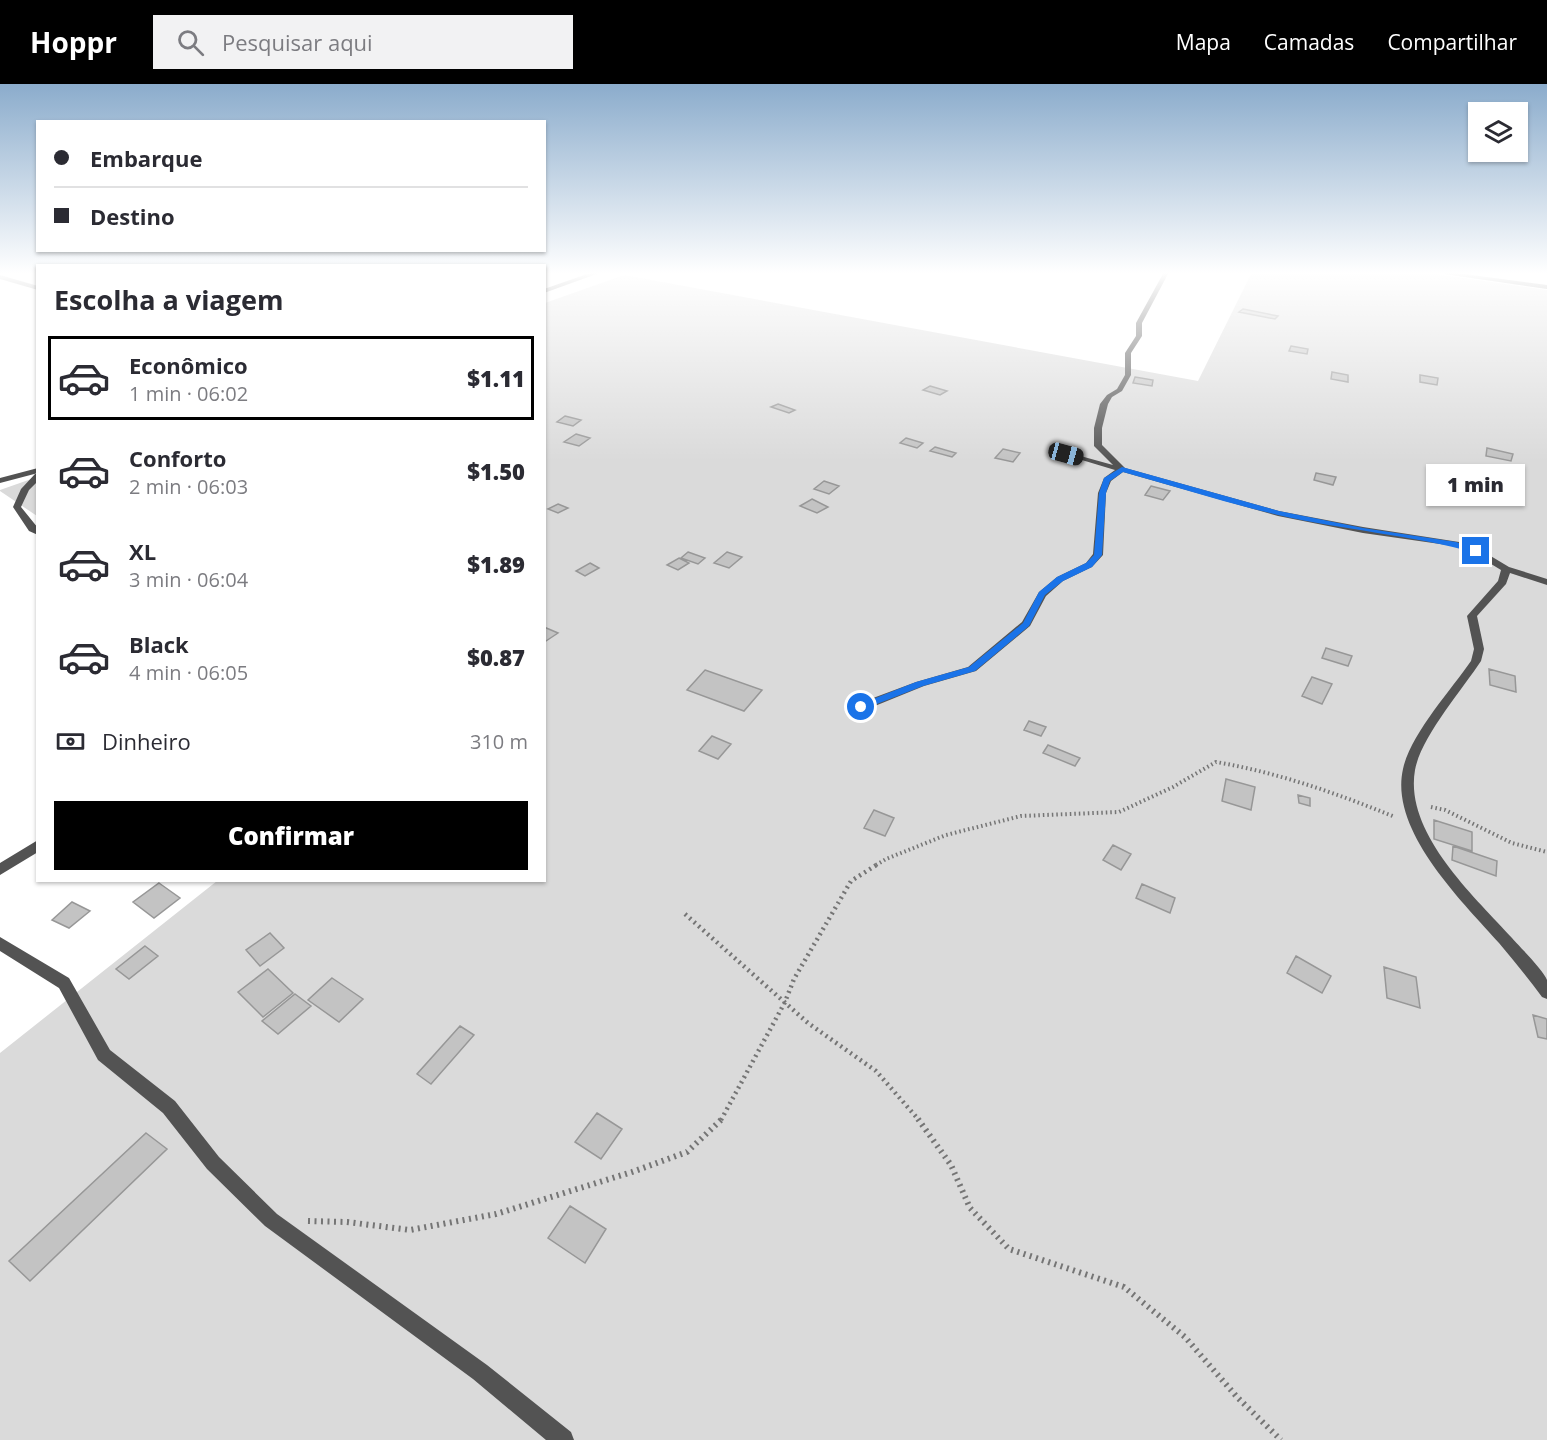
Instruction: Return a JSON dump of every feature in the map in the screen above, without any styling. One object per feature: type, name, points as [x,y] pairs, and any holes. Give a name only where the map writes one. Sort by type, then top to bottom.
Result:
[{"type":"street","points":[[1122,469],[1098,446],[1098,428],[1104,404],[1109,396],[1120,390],[1128,375],[1128,353],[1139,335]]},
{"type":"street","points":[[1066,454],[1278,513],[1363,530],[1456,544],[1476,551],[1506,569],[1547,582]]},
{"type":"street","points":[[861,707],[920,684],[972,669],[1026,624],[1042,594],[1060,579],[1089,565],[1098,555],[1102,493],[1107,480],[1122,469]]},
{"type":"street","points":[[0,481],[36,471]]},
{"type":"street","points":[[36,478],[25,489],[17,507],[36,531]]},
{"type":"street","points":[[1506,569],[1503,582],[1472,616],[1473,631],[1479,649],[1476,661],[1417,748],[1408,772],[1409,803],[1427,845],[1461,893],[1519,956],[1547,992]]},
{"type":"street","points":[[0,870],[36,846]]},
{"type":"street","points":[[0,943],[64,983],[104,1054],[169,1107],[213,1163],[271,1220],[480,1372],[563,1440]]},
{"type":"path","points":[[271,1220],[347,1222],[410,1230],[496,1214],[632,1172],[687,1152],[721,1120],[785,1002],[794,979],[850,881],[886,859],[946,836],[1020,816],[1119,812],[1173,787],[1216,762],[1273,773],[1335,792],[1401,819],[1409,803],[1445,810],[1512,843],[1547,852]]},
{"type":"path","points":[[685,914],[808,1023],[876,1071],[915,1115],[951,1165],[970,1208],[1010,1249],[1124,1287],[1185,1337],[1237,1397],[1281,1440]]},
{"type":"shaded area","points":[[546,335],[950,335],[1198,381],[1221,335],[1547,335],[1547,1440],[0,1440],[0,1053],[216,882],[546,882]]},
{"type":"shaded area","points":[[36,477],[36,515],[0,491]]},
{"type":"building","points":[[1291,346],[1308,349],[1307,354],[1289,351]]},
{"type":"building","points":[[1332,372],[1348,375],[1348,382],[1331,379]]},
{"type":"building","points":[[1420,375],[1438,378],[1437,385],[1420,382]]},
{"type":"building","points":[[1135,377],[1153,380],[1152,386],[1133,383]]},
{"type":"building","points":[[930,386],[947,391],[940,395],[923,390]]},
{"type":"building","points":[[778,404],[795,410],[789,413],[771,407]]},
{"type":"building","points":[[565,416],[581,420],[573,426],[557,422]]},
{"type":"building","points":[[576,434],[590,438],[579,446],[564,442]]},
{"type":"building","points":[[906,438],[923,443],[917,448],[900,443]]},
{"type":"building","points":[[935,447],[956,453],[952,457],[930,451]]},
{"type":"building","points":[[1487,448],[1513,454],[1511,461],[1486,456]]},
{"type":"building","points":[[1003,449],[1020,453],[1013,462],[995,458]]},
{"type":"building","points":[[1316,473],[1336,477],[1333,485],[1314,480]]},
{"type":"building","points":[[824,481],[839,486],[829,494],[814,489]]},
{"type":"building","points":[[1151,486],[1170,491],[1163,500],[1145,495]]},
{"type":"building","points":[[812,499],[828,507],[817,513],[800,506]]},
{"type":"building","points":[[558,504],[568,508],[558,513],[548,509]]},
{"type":"building","points":[[688,552],[705,558],[698,564],[681,558]]},
{"type":"building","points":[[727,552],[742,557],[729,568],[714,563]]},
{"type":"building","points":[[679,558],[689,563],[678,570],[667,565]]},
{"type":"building","points":[[590,563],[599,568],[585,576],[576,571]]},
{"type":"building","points":[[546,628],[558,633],[546,641]]},
{"type":"building","points":[[1326,648],[1352,656],[1348,666],[1322,658]]},
{"type":"building","points":[[1489,669],[1515,676],[1516,692],[1490,685]]},
{"type":"building","points":[[705,670],[762,690],[744,711],[687,690]]},
{"type":"building","points":[[1312,677],[1332,684],[1322,704],[1302,696]]},
{"type":"building","points":[[1029,721],[1046,727],[1041,736],[1024,730]]},
{"type":"building","points":[[712,736],[731,744],[718,759],[699,751]]},
{"type":"building","points":[[1048,745],[1080,758],[1075,766],[1043,753]]},
{"type":"building","points":[[1226,779],[1255,787],[1251,810],[1222,801]]},
{"type":"building","points":[[1298,795],[1310,798],[1310,806],[1299,803]]},
{"type":"building","points":[[874,810],[894,818],[885,836],[864,828]]},
{"type":"building","points":[[1434,820],[1472,832],[1472,851],[1434,839]]},
{"type":"building","points":[[1113,845],[1131,854],[1121,870],[1103,860]]},
{"type":"building","points":[[1453,846],[1497,861],[1496,876],[1452,860]]},
{"type":"building","points":[[159,883],[180,898],[154,918],[133,902]]},
{"type":"building","points":[[1142,884],[1175,898],[1170,913],[1136,898]]},
{"type":"building","points":[[72,902],[90,911],[69,928],[52,920]]},
{"type":"building","points":[[270,933],[284,948],[260,966],[246,950]]},
{"type":"building","points":[[145,946],[158,956],[129,979],[116,969]]},
{"type":"building","points":[[1296,956],[1331,976],[1322,993],[1287,973]]},
{"type":"building","points":[[1384,967],[1416,977],[1420,1008],[1387,998]]},
{"type":"building","points":[[268,969],[293,993],[263,1017],[238,992]]},
{"type":"building","points":[[332,978],[363,999],[339,1022],[308,1000]]},
{"type":"building","points":[[295,994],[311,1006],[278,1034],[262,1021]]},
{"type":"building","points":[[1533,1015],[1547,1019],[1547,1039],[1538,1037]]},
{"type":"building","points":[[460,1026],[474,1035],[431,1084],[417,1074]]},
{"type":"building","points":[[597,1113],[622,1129],[601,1159],[575,1142]]},
{"type":"building","points":[[146,1133],[167,1149],[30,1281],[9,1261]]},
{"type":"building","points":[[570,1206],[606,1229],[585,1263],[548,1238]]},
{"type":"route","points":[[861,707],[920,684],[972,669],[1026,624],[1042,594],[1060,579],[1089,565],[1098,555],[1102,493],[1107,480],[1122,469],[1278,513],[1363,530],[1456,544],[1476,551]]}]
